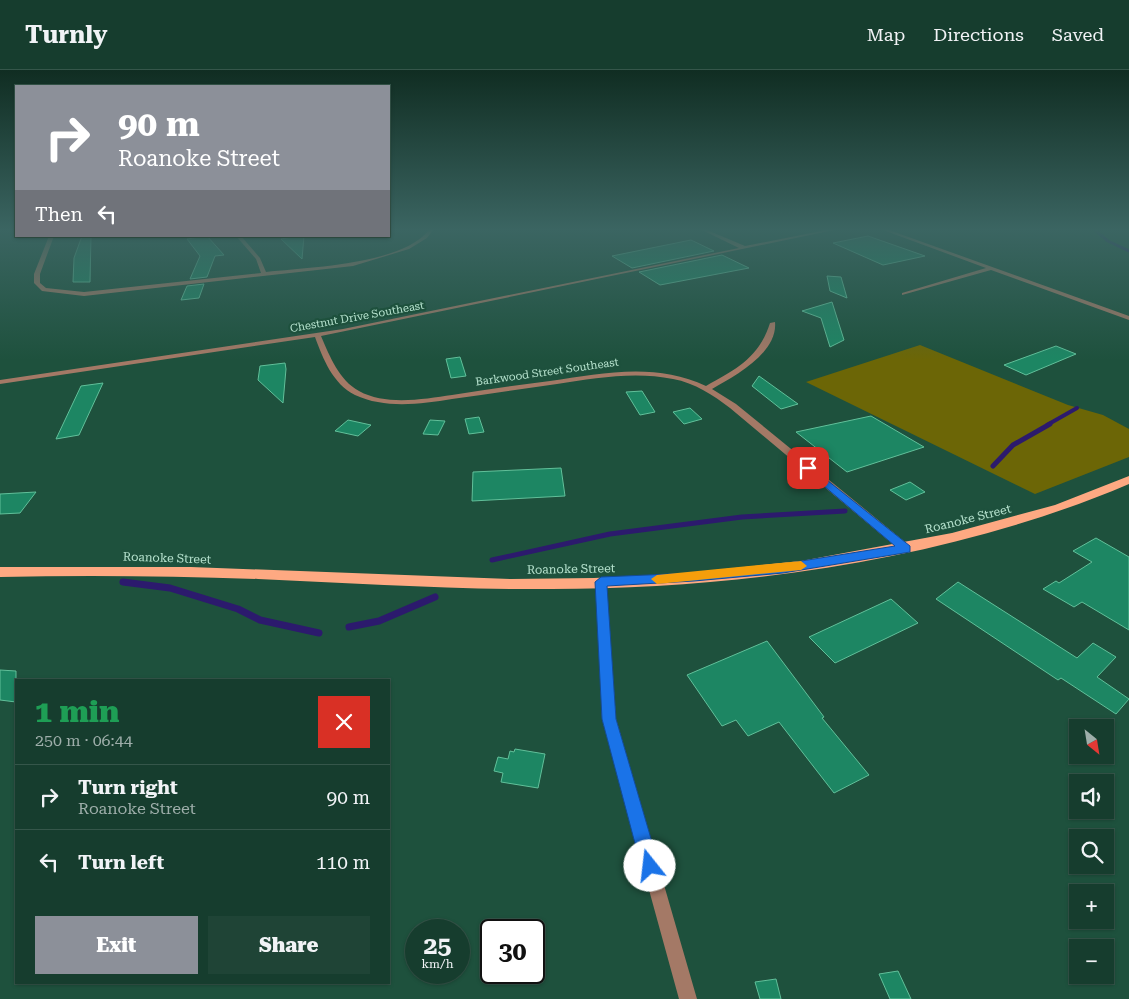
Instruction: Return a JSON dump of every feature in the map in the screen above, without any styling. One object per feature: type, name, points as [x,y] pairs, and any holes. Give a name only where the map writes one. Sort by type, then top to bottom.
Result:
[{"type":"main road","name":"Roanoke Street","points":[[0,572],[96,569],[514,584],[694,577],[783,569],[906,549],[998,527],[1082,501],[1129,480]]},
{"type":"street","points":[[37,273],[36,283],[44,290],[61,294],[119,292],[270,273]]},
{"type":"street","name":"Chestnut Drive Southeast","points":[[0,382],[318,336],[621,273]]},
{"type":"street","points":[[904,294],[974,273]]},
{"type":"street","points":[[1007,273],[1129,318]]},
{"type":"street","points":[[706,389],[751,361],[763,351],[770,338],[774,323]]},
{"type":"street","name":"Barkwood Street Southeast","points":[[318,336],[326,358],[335,374],[350,390],[378,400],[396,402],[425,401],[624,373],[675,377],[706,389],[733,406],[906,549]]},
{"type":"street","points":[[601,582],[609,719],[688,999]]},
{"type":"shaded area","points":[[920,345],[1068,405],[1103,415],[1129,429],[1129,457],[1035,494],[806,382]]},
{"type":"building","points":[[73,273],[90,273],[90,282],[73,282]]},
{"type":"building","points":[[192,273],[208,273],[207,277],[190,279]]},
{"type":"building","points":[[641,273],[721,273],[660,285]]},
{"type":"building","points":[[827,276],[841,277],[847,298],[830,291]]},
{"type":"building","points":[[204,284],[199,298],[181,300],[187,286]]},
{"type":"building","points":[[832,302],[844,340],[830,347],[821,318],[802,311]]},
{"type":"building","points":[[1056,346],[1076,354],[1026,375],[1004,365]]},
{"type":"building","points":[[460,357],[466,376],[451,378],[446,359]]},
{"type":"building","points":[[285,363],[283,403],[258,380],[260,366]]},
{"type":"building","points":[[759,376],[798,404],[781,409],[752,386]]},
{"type":"building","points":[[103,383],[79,435],[56,439],[81,386]]},
{"type":"building","points":[[642,391],[655,412],[640,415],[626,392]]},
{"type":"building","points":[[690,408],[702,419],[684,424],[673,412]]},
{"type":"building","points":[[871,416],[924,447],[847,472],[796,432]]},
{"type":"building","points":[[479,417],[484,432],[469,434],[465,419]]},
{"type":"building","points":[[348,420],[371,425],[358,436],[335,431]]},
{"type":"building","points":[[430,420],[445,421],[438,435],[423,434]]},
{"type":"building","points":[[561,468],[565,496],[472,501],[473,472]]},
{"type":"building","points":[[910,482],[925,492],[906,500],[890,490]]},
{"type":"building","points":[[36,492],[20,513],[0,514],[0,494]]},
{"type":"building","points":[[1096,538],[1129,557],[1129,630],[1082,602],[1074,607],[1043,589],[1056,581],[1059,583],[1092,562],[1073,551]]},
{"type":"building","points":[[958,582],[1077,658],[1093,643],[1116,657],[1097,677],[1129,699],[1116,714],[1061,678],[1058,680],[936,599]]},
{"type":"building","points":[[891,599],[918,623],[835,663],[809,637]]},
{"type":"building","points":[[767,641],[824,717],[822,718],[869,775],[834,793],[779,722],[748,736],[736,720],[722,726],[687,675]]},
{"type":"building","points":[[0,670],[16,671],[15,702],[0,700]]},
{"type":"building","points":[[515,749],[545,754],[538,788],[501,782],[503,773],[494,771],[498,757],[508,759],[510,751],[514,752]]},
{"type":"building","points":[[898,971],[911,999],[890,999],[879,974]]},
{"type":"building","points":[[776,979],[781,999],[760,999],[755,982]]},
{"type":"waterway","points":[[1047,425],[1077,408]]},
{"type":"waterway","points":[[993,466],[1013,445],[1050,424]]},
{"type":"waterway","points":[[492,560],[610,534],[742,517],[845,511]]},
{"type":"waterway","points":[[123,582],[170,588],[238,609],[260,620],[319,633]]},
{"type":"waterway","points":[[349,627],[379,621],[435,597]]},
{"type":"slow traffic","points":[[657,579],[685,578],[801,566]]},
{"type":"route","points":[[650,866],[609,719],[601,582],[694,577],[783,569],[906,549],[808,468]]}]
